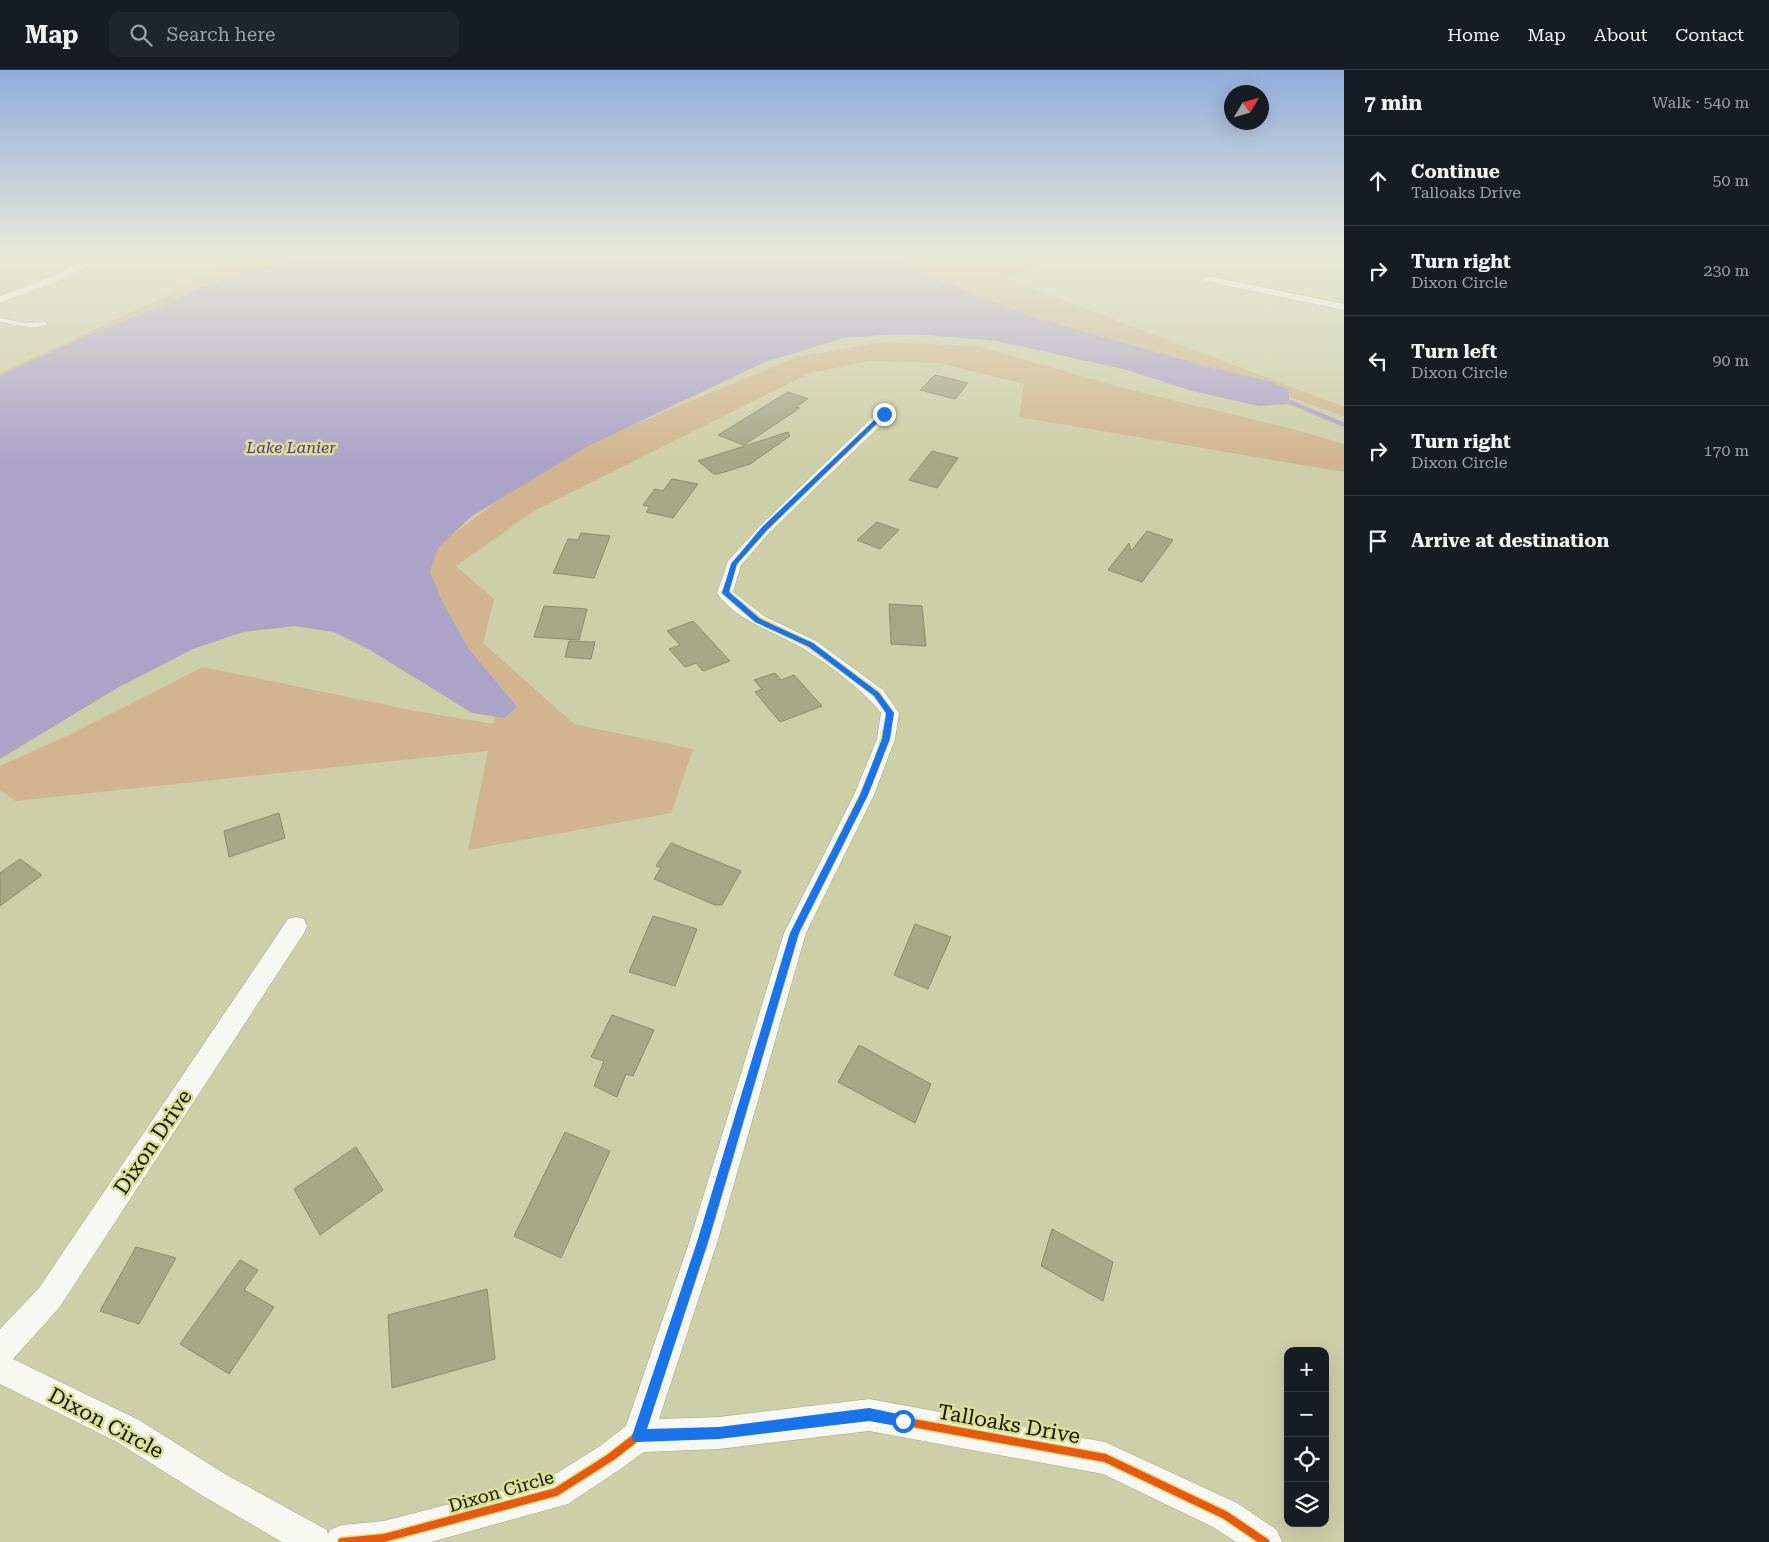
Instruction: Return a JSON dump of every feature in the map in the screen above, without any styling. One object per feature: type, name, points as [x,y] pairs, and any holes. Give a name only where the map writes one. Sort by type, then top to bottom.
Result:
[{"type":"street","points":[[638,1436],[703,1242],[795,933],[864,795],[886,739],[890,713],[877,694],[810,645],[758,620],[726,593],[734,564],[764,528],[884,414]]},
{"type":"street","name":"Dixon Drive","points":[[0,1351],[50,1298],[296,926]]},
{"type":"street","name":"Dixon Circle","points":[[0,1368],[128,1431],[214,1485],[315,1542]]},
{"type":"street","name":"Talloaks Drive","points":[[638,1436],[719,1433],[869,1414],[1105,1458],[1225,1515],[1266,1542]]},
{"type":"street","name":"Dixon Circle","points":[[342,1542],[384,1538],[556,1492],[612,1457],[638,1436]]},
{"type":"lane","points":[[14,323],[26,325],[45,324]]},
{"type":"shaded area","points":[[109,323],[166,323],[0,392],[0,373]]},
{"type":"shaded area","points":[[1049,323],[1122,323],[1344,407],[1344,416],[1243,381],[1153,357]]},
{"type":"shaded area","points":[[883,342],[977,346],[1123,388],[1293,429],[1344,444],[1344,472],[1019,417],[1024,384],[939,363],[869,361],[810,373],[534,511],[456,566],[494,599],[483,643],[574,724],[693,749],[671,813],[468,850],[488,751],[15,801],[0,790],[0,766],[71,734],[203,667],[415,711],[493,724],[500,694],[419,586],[434,549],[501,498],[575,449],[797,357]]},
{"type":"water","name":"Lake Lanier","points":[[120,323],[1053,323],[1212,368],[1271,382],[1289,390],[1289,404],[1260,406],[1192,391],[1127,370],[997,341],[925,335],[884,335],[844,338],[765,362],[588,446],[472,516],[438,548],[430,571],[440,597],[468,648],[517,707],[504,718],[472,713],[370,650],[334,632],[294,626],[243,632],[193,649],[119,687],[0,759],[0,376],[84,337]]},
{"type":"building","points":[[935,375],[968,383],[955,399],[920,390]]},
{"type":"building","points":[[788,392],[808,399],[796,407],[800,408],[744,445],[718,435]]},
{"type":"building","points":[[788,432],[790,436],[750,464],[714,474],[698,461]]},
{"type":"building","points":[[932,451],[958,458],[937,488],[909,480]]},
{"type":"building","points":[[672,479],[698,484],[673,518],[646,512],[650,507],[643,505],[655,489],[663,491]]},
{"type":"building","points":[[877,522],[899,530],[880,549],[857,540]]},
{"type":"building","points":[[1147,531],[1173,540],[1142,582],[1108,570],[1129,543],[1131,551]]},
{"type":"building","points":[[581,533],[610,536],[594,578],[553,573],[568,539],[578,540]]},
{"type":"building","points":[[889,604],[922,606],[926,646],[891,644]]},
{"type":"building","points":[[544,606],[587,609],[579,640],[534,637]]},
{"type":"building","points":[[693,621],[730,661],[703,671],[696,663],[685,667],[669,649],[680,645],[667,631]]},
{"type":"building","points":[[569,641],[595,642],[591,659],[565,657]]},
{"type":"building","points":[[775,673],[781,680],[794,675],[822,706],[780,722],[755,692],[762,689],[754,680]]},
{"type":"building","points":[[279,813],[285,838],[229,857],[224,831]]},
{"type":"building","points":[[671,843],[741,871],[722,905],[715,905],[654,879],[661,868],[656,866]]},
{"type":"building","points":[[20,859],[42,875],[0,906],[0,873]]},
{"type":"building","points":[[653,916],[697,929],[675,986],[629,972]]},
{"type":"building","points":[[915,924],[951,937],[928,989],[894,975]]},
{"type":"building","points":[[612,1015],[654,1030],[633,1076],[626,1074],[617,1097],[594,1086],[604,1061],[591,1057]]},
{"type":"building","points":[[859,1045],[931,1084],[915,1123],[838,1082]]},
{"type":"building","points":[[565,1132],[610,1151],[561,1258],[514,1236]]},
{"type":"building","points":[[356,1147],[383,1190],[320,1235],[294,1189]]},
{"type":"building","points":[[1052,1229],[1113,1262],[1103,1301],[1041,1266]]},
{"type":"building","points":[[136,1247],[176,1258],[139,1324],[100,1311]]},
{"type":"building","points":[[240,1260],[258,1270],[244,1290],[274,1307],[229,1374],[180,1344]]},
{"type":"building","points":[[487,1289],[495,1359],[392,1388],[388,1315]]},
{"type":"waterway","points":[[1289,402],[1293,404]]},
{"type":"waterway","points":[[1290,402],[1344,425]]},
{"type":"cycle path","points":[[342,1542],[384,1538],[556,1492],[611,1457],[638,1436],[703,1243],[795,933],[864,795],[886,739],[890,713],[877,694],[810,645],[758,620],[725,593],[734,564],[765,529],[884,414]]},
{"type":"cycle path","points":[[638,1436],[719,1433],[869,1415],[1105,1458],[1225,1515],[1265,1542]]},
{"type":"route","points":[[884,414],[764,528],[734,564],[726,593],[758,620],[810,645],[877,694],[890,713],[886,739],[864,795],[795,933],[703,1242],[638,1436],[719,1433],[869,1414],[903,1421]]}]
